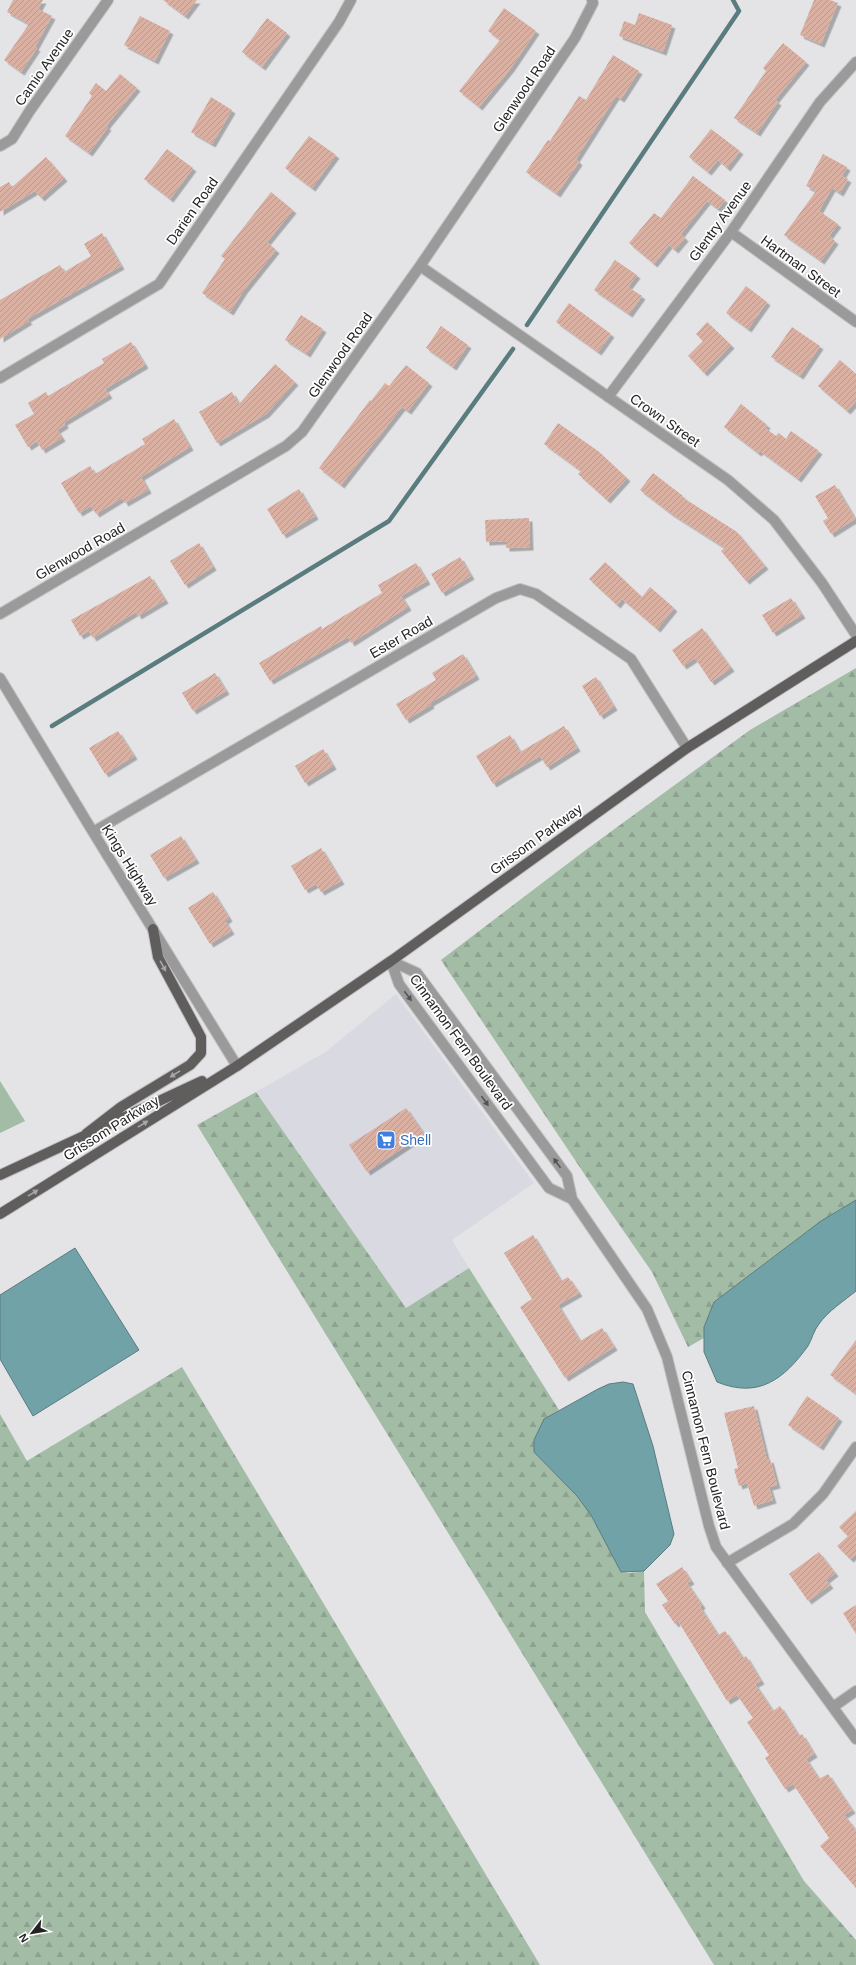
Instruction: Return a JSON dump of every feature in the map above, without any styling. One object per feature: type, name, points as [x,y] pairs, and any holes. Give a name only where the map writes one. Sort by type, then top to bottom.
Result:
[{"type":"main road","name":"Grissom Parkway","points":[[0,1214],[237,1066],[391,961],[687,748],[856,642]]},
{"type":"main road","points":[[86,1134],[121,1107],[190,1065],[201,1053],[201,1037],[158,957],[153,929]]},
{"type":"main road","name":"Grissom Parkway","points":[[0,1175],[86,1134],[237,1066]]},
{"type":"street","name":"Camio Avenue","points":[[0,146],[12,139],[29,112],[108,0]]},
{"type":"street","name":"Darien Road","points":[[0,378],[159,284],[339,22],[351,0]]},
{"type":"street","name":"Glenwood Road","points":[[0,614],[286,446],[302,432],[420,266],[575,38],[593,3],[592,0]]},
{"type":"street","name":"Glentry Avenue","points":[[608,397],[730,232],[820,102],[856,62]]},
{"type":"street","name":"Hartman Street","points":[[730,232],[856,322]]},
{"type":"street","name":"Crown Street","points":[[420,266],[728,480],[774,520],[822,583],[856,635]]},
{"type":"street","name":"Ester Road","points":[[93,832],[496,598],[520,589],[536,594],[631,659],[687,748]]},
{"type":"street","name":"Kings Highway","points":[[0,678],[237,1066]]},
{"type":"street","name":"Cinnamon Fern Boulevard","points":[[391,961],[399,984],[549,1188],[572,1198]]},
{"type":"street","name":"Cinnamon Fern Boulevard","points":[[391,961],[417,974],[567,1176],[572,1198],[647,1309],[667,1357],[709,1526],[716,1547],[856,1739]]},
{"type":"street","points":[[727,1563],[793,1524],[823,1494],[856,1447]]},
{"type":"street","points":[[833,1707],[856,1691]]},
{"type":"shaded area","points":[[396,994],[534,1183],[452,1240],[469,1268],[406,1308],[256,1092],[327,1051]]},
{"type":"green space","points":[[856,668],[856,1200],[821,1221],[714,1302],[704,1327],[704,1338],[688,1347],[652,1272],[591,1184],[441,960],[583,852],[750,730]]},
{"type":"green space","points":[[0,1081],[25,1121],[0,1133]]},
{"type":"green space","points":[[256,1092],[406,1308],[469,1268],[559,1410],[544,1419],[534,1452],[577,1495],[591,1515],[621,1572],[630,1573],[644,1571],[645,1612],[804,1881],[856,1940],[856,1965],[714,1965],[197,1125]]},
{"type":"green space","points":[[182,1367],[540,1965],[0,1965],[0,1414],[27,1461]]},
{"type":"water","points":[[856,1200],[856,1291],[831,1310],[816,1329],[808,1346],[799,1358],[780,1376],[769,1383],[758,1387],[732,1387],[717,1382],[704,1352],[704,1327],[714,1302],[821,1221]]},
{"type":"water","points":[[75,1248],[139,1350],[33,1416],[0,1359],[0,1295]]},
{"type":"water","points":[[623,1382],[633,1384],[653,1446],[674,1534],[670,1545],[644,1571],[621,1572],[591,1515],[577,1496],[534,1452],[534,1440],[544,1419],[598,1389],[609,1384]]},
{"type":"building","points":[[13,0],[43,0],[38,9],[52,16],[35,47],[37,48],[21,72],[4,60],[29,24],[7,12]]},
{"type":"building","points":[[163,0],[197,0],[185,16]]},
{"type":"building","points":[[814,0],[830,0],[838,3],[821,44],[800,35]]},
{"type":"building","points":[[504,8],[536,31],[511,68],[479,107],[459,91],[500,40],[488,31]]},
{"type":"building","points":[[639,13],[672,25],[663,52],[619,36],[624,21],[635,25]]},
{"type":"building","points":[[140,16],[170,31],[155,61],[124,45]]},
{"type":"building","points":[[267,18],[287,33],[262,67],[242,52]]},
{"type":"building","points":[[783,43],[806,62],[775,100],[778,102],[757,133],[734,118],[766,71],[763,68]]},
{"type":"building","points":[[613,55],[639,71],[621,99],[616,96],[576,159],[579,162],[557,194],[526,172],[548,140],[550,141],[579,96],[586,100]]},
{"type":"building","points":[[120,74],[137,88],[106,126],[108,127],[89,153],[65,136],[92,96],[89,93],[96,83],[106,91]]},
{"type":"building","points":[[211,97],[232,110],[212,144],[191,132]]},
{"type":"building","points":[[711,129],[740,151],[727,168],[718,160],[708,172],[689,157]]},
{"type":"building","points":[[309,136],[336,155],[312,188],[285,168]]},
{"type":"building","points":[[167,149],[193,168],[170,199],[144,179]]},
{"type":"building","points":[[823,154],[847,167],[842,176],[848,179],[840,193],[832,188],[819,211],[838,224],[829,236],[835,241],[821,261],[784,235],[816,191],[806,186]]},
{"type":"building","points":[[46,157],[64,178],[41,198],[35,191],[0,212],[0,187],[9,182],[12,187]]},
{"type":"building","points":[[693,176],[725,200],[718,209],[707,201],[681,234],[685,238],[675,250],[669,245],[654,264],[629,243],[654,213],[661,218]]},
{"type":"building","points":[[271,192],[293,210],[267,242],[276,250],[244,290],[230,312],[202,293],[225,259],[221,256]]},
{"type":"building","points":[[102,233],[121,266],[27,319],[29,321],[0,339],[0,300],[60,265],[64,272],[91,256],[84,244]]},
{"type":"building","points":[[615,260],[637,275],[628,287],[642,296],[629,314],[594,290]]},
{"type":"building","points":[[746,286],[767,302],[748,329],[726,313]]},
{"type":"building","points":[[569,303],[611,334],[598,352],[556,322]]},
{"type":"building","points":[[301,315],[323,329],[307,354],[285,340]]},
{"type":"building","points":[[707,322],[731,345],[704,373],[688,356],[703,341],[696,334]]},
{"type":"building","points":[[441,326],[468,345],[453,367],[426,348]]},
{"type":"building","points":[[792,327],[820,346],[800,376],[771,357]]},
{"type":"building","points":[[131,342],[145,365],[105,389],[109,395],[64,422],[65,425],[57,430],[62,438],[42,450],[37,441],[28,447],[15,425],[34,414],[28,403],[46,392],[48,396],[104,363],[102,359]]},
{"type":"building","points":[[840,360],[856,374],[856,401],[847,411],[818,386]]},
{"type":"building","points":[[275,364],[295,382],[266,414],[217,443],[199,412],[232,392],[239,404]]},
{"type":"building","points":[[406,365],[429,383],[408,411],[402,407],[341,485],[319,468],[370,400],[371,401],[385,383],[389,386]]},
{"type":"building","points":[[741,404],[767,425],[765,428],[776,436],[779,433],[786,439],[791,431],[819,451],[798,479],[760,451],[758,453],[724,427]]},
{"type":"building","points":[[174,419],[190,447],[141,477],[148,490],[125,503],[122,498],[96,514],[91,506],[79,513],[61,483],[90,466],[95,474],[145,444],[142,439]]},
{"type":"building","points":[[558,423],[598,451],[627,478],[607,500],[578,474],[581,471],[544,444]]},
{"type":"building","points":[[653,473],[683,496],[682,497],[737,532],[765,566],[746,581],[721,551],[725,548],[670,513],[640,490]]},
{"type":"building","points":[[835,485],[855,519],[831,534],[823,521],[828,518],[815,496]]},
{"type":"building","points":[[299,489],[315,516],[283,535],[267,509]]},
{"type":"building","points":[[529,518],[530,547],[506,548],[506,541],[486,542],[485,520]]},
{"type":"building","points":[[199,543],[213,567],[185,585],[170,561]]},
{"type":"building","points":[[460,557],[471,576],[442,593],[431,574]]},
{"type":"building","points":[[605,562],[642,597],[650,587],[674,608],[657,629],[622,599],[617,605],[589,579]]},
{"type":"building","points":[[416,563],[427,581],[401,596],[408,607],[351,643],[348,637],[270,681],[259,663],[321,626],[322,629],[382,593],[378,585]]},
{"type":"building","points":[[150,576],[165,600],[138,616],[136,612],[93,638],[89,631],[80,636],[71,620]]},
{"type":"building","points":[[791,598],[802,615],[773,633],[762,615]]},
{"type":"building","points":[[702,628],[731,668],[711,682],[695,658],[683,666],[672,650]]},
{"type":"building","points":[[463,654],[476,676],[430,703],[431,705],[406,720],[396,704],[436,680],[432,673]]},
{"type":"building","points":[[215,673],[226,691],[193,711],[182,693]]},
{"type":"building","points":[[596,677],[614,707],[600,716],[582,686]]},
{"type":"building","points":[[564,726],[577,748],[547,767],[540,756],[493,784],[476,756],[510,735],[520,752]]},
{"type":"building","points":[[118,731],[134,756],[105,774],[89,748]]},
{"type":"building","points":[[323,749],[333,766],[305,783],[295,766]]},
{"type":"building","points":[[181,836],[196,860],[164,878],[150,855]]},
{"type":"building","points":[[321,848],[341,881],[321,892],[316,884],[305,890],[291,866]]},
{"type":"building","points":[[213,892],[229,918],[225,921],[231,931],[210,944],[188,908]]},
{"type":"building","name":"Shell","points":[[406,1108],[424,1134],[367,1172],[349,1145]]},
{"type":"building","points":[[533,1235],[561,1281],[568,1277],[579,1293],[558,1305],[580,1341],[602,1328],[614,1347],[565,1378],[520,1307],[532,1299],[504,1253]]},
{"type":"building","points":[[856,1340],[856,1394],[830,1375]]},
{"type":"building","points":[[807,1396],[839,1418],[820,1447],[788,1425]]},
{"type":"building","points":[[754,1406],[767,1460],[770,1459],[777,1485],[769,1487],[773,1500],[754,1506],[747,1483],[739,1486],[734,1469],[738,1468],[724,1413]]},
{"type":"building","points":[[856,1511],[856,1554],[850,1559],[837,1546],[848,1536],[839,1527]]},
{"type":"building","points":[[819,1552],[835,1573],[826,1580],[830,1585],[808,1601],[789,1574]]},
{"type":"building","points":[[682,1567],[691,1581],[687,1583],[702,1605],[700,1607],[718,1635],[725,1631],[743,1658],[746,1656],[761,1681],[755,1684],[773,1711],[780,1706],[799,1736],[802,1734],[814,1754],[806,1759],[819,1779],[828,1774],[852,1810],[844,1815],[856,1830],[856,1888],[820,1846],[829,1838],[793,1784],[785,1789],[765,1758],[769,1755],[747,1722],[753,1718],[737,1695],[727,1701],[678,1621],[675,1624],[662,1605],[668,1601],[656,1584]]},
{"type":"building","points":[[856,1605],[856,1634],[843,1613]]},
{"type":"waterway","points":[[527,325],[739,11],[733,0]]},
{"type":"waterway","points":[[52,726],[389,521],[513,349]]},
{"type":"place","name":"Shell","points":[[386,1140]]}]
